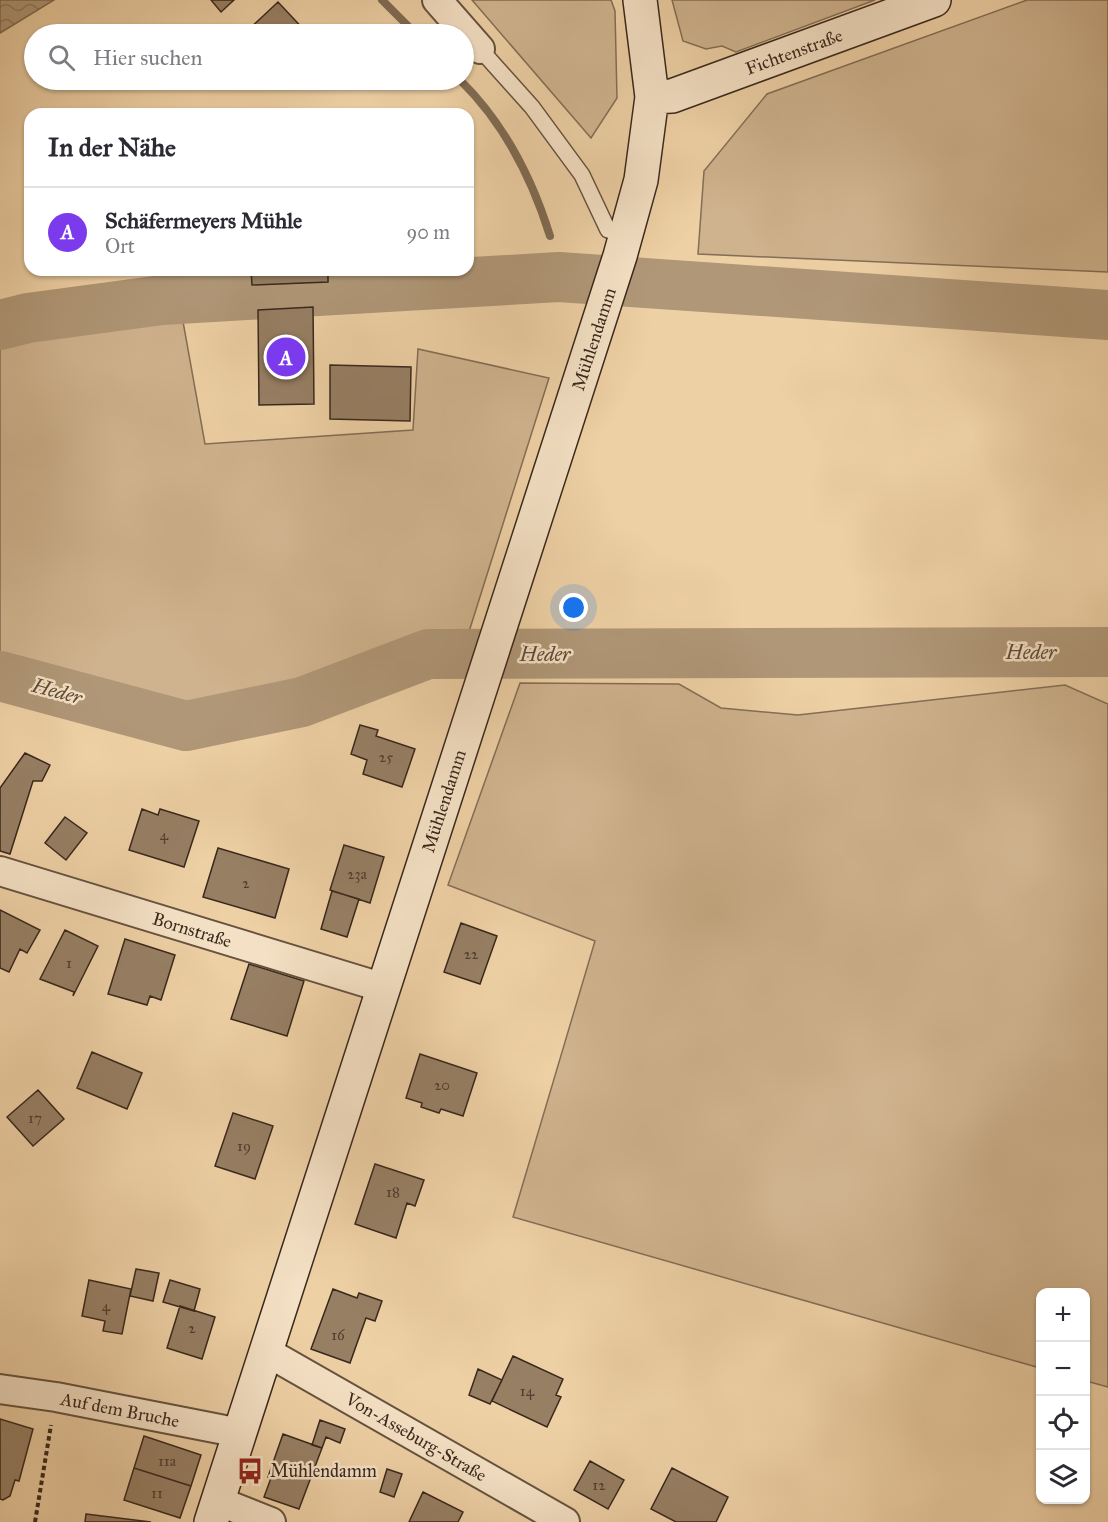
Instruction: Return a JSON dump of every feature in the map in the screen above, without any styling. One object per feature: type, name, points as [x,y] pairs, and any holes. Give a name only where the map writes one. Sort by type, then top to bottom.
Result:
[{"type":"street","points":[[437,0],[458,24]]},
{"type":"street","name":"Mühlendamm","points":[[271,1522],[215,1511],[623,246],[641,180],[652,97],[640,0]]},
{"type":"street","name":"Fichtenstraße","points":[[652,97],[672,96],[934,0]]},
{"type":"street","points":[[474,42],[480,49]]},
{"type":"street","name":"Bornstraße","points":[[0,872],[384,988]]},
{"type":"street","name":"Von-Asseburg-Straße","points":[[267,1352],[565,1522]]},
{"type":"street","name":"Auf dem Bruche","points":[[0,1389],[56,1397],[240,1433]]},
{"type":"lane","points":[[480,49],[532,107],[582,175],[608,230],[623,246]]},
{"type":"path","points":[[35,1522],[56,1397]]},
{"type":"shaded area","points":[[472,0],[611,0],[615,11],[617,98],[591,138]]},
{"type":"shaded area","points":[[672,0],[875,0],[736,52],[722,46],[706,49],[683,41]]},
{"type":"shaded area","points":[[1027,0],[1108,0],[1108,272],[698,254],[704,171],[767,94]]},
{"type":"shaded area","points":[[182,316],[205,444],[413,430],[418,349],[549,378],[467,638],[373,654],[300,687],[193,708],[0,659],[0,341],[62,324]]},
{"type":"shaded area","points":[[520,683],[679,684],[721,708],[798,715],[1065,685],[1108,704],[1108,1387],[1090,1382],[1090,1288],[1036,1288],[1036,1367],[513,1217],[595,941],[448,885]]},
{"type":"water","points":[[0,0],[54,0],[0,33]]},
{"type":"building","points":[[211,0],[234,0],[221,12]]},
{"type":"building","points":[[278,2],[299,24],[255,24]]},
{"type":"building","points":[[251,276],[328,276],[328,282],[252,285]]},
{"type":"building","points":[[313,307],[314,404],[259,405],[258,310]]},
{"type":"building","points":[[330,365],[411,367],[410,421],[330,419]]},
{"type":"building","points":[[360,725],[378,730],[376,736],[415,749],[402,787],[363,774],[367,760],[351,754]]},
{"type":"building","points":[[25,753],[50,765],[42,781],[33,781],[10,854],[0,851],[0,788]]},
{"type":"building","points":[[142,809],[158,815],[160,809],[199,821],[184,867],[129,850]]},
{"type":"building","points":[[65,817],[87,833],[66,860],[45,843]]},
{"type":"building","points":[[344,845],[384,857],[370,903],[330,890]]},
{"type":"building","points":[[218,848],[289,869],[275,918],[203,897]]},
{"type":"building","points":[[332,891],[359,899],[347,937],[321,929]]},
{"type":"building","points":[[0,910],[40,930],[27,953],[20,949],[9,972],[0,968]]},
{"type":"building","points":[[461,923],[497,936],[480,984],[444,972]]},
{"type":"building","points":[[65,930],[98,946],[73,996],[74,992],[40,979]]},
{"type":"building","points":[[125,939],[175,955],[161,1000],[150,996],[147,1005],[108,994]]},
{"type":"building","points":[[249,964],[304,981],[287,1036],[231,1019]]},
{"type":"building","points":[[92,1052],[142,1073],[127,1109],[77,1088]]},
{"type":"building","points":[[420,1054],[477,1073],[463,1116],[441,1109],[439,1113],[421,1107],[422,1103],[406,1098]]},
{"type":"building","points":[[38,1090],[64,1119],[33,1146],[7,1117]]},
{"type":"building","points":[[233,1113],[273,1126],[255,1179],[215,1166]]},
{"type":"building","points":[[375,1164],[424,1180],[415,1206],[407,1203],[396,1238],[355,1224]]},
{"type":"building","points":[[136,1269],[159,1273],[153,1301],[130,1296]]},
{"type":"building","points":[[89,1280],[131,1289],[122,1334],[103,1331],[105,1321],[82,1316]]},
{"type":"building","points":[[170,1280],[200,1289],[194,1311],[163,1302]]},
{"type":"building","points":[[333,1289],[357,1298],[359,1293],[382,1301],[375,1321],[366,1318],[350,1363],[311,1349]]},
{"type":"building","points":[[180,1306],[215,1317],[202,1359],[167,1348]]},
{"type":"building","points":[[513,1356],[563,1379],[556,1395],[561,1397],[547,1427],[492,1401]]},
{"type":"building","points":[[478,1369],[502,1380],[490,1404],[469,1395]]},
{"type":"building","points":[[0,1419],[33,1429],[19,1481],[15,1480],[10,1496],[3,1500],[0,1499]]},
{"type":"building","points":[[320,1420],[345,1429],[340,1443],[326,1437],[322,1448],[312,1445]]},
{"type":"building","points":[[283,1434],[322,1448],[299,1509],[264,1497],[271,1478],[268,1477]]},
{"type":"building","points":[[144,1436],[201,1455],[191,1486],[134,1468]]},
{"type":"building","points":[[590,1461],[624,1480],[608,1509],[574,1490]]},
{"type":"building","points":[[134,1468],[191,1486],[180,1518],[124,1500]]},
{"type":"building","points":[[672,1468],[728,1497],[716,1522],[676,1522],[651,1509]]},
{"type":"building","points":[[387,1469],[402,1474],[394,1497],[380,1492]]},
{"type":"building","points":[[423,1492],[463,1512],[458,1522],[409,1522]]},
{"type":"building","points":[[86,1514],[151,1522],[85,1522]]},
{"type":"waterway","points":[[382,0],[406,24]]},
{"type":"waterway","points":[[469,90],[490,114],[515,152],[535,193],[550,236]]},
{"type":"waterway","points":[[555,260],[559,277]]},
{"type":"waterway","name":"Heder","points":[[0,325],[28,318],[162,300],[559,277],[1108,315]]},
{"type":"waterway","name":"Heder","points":[[0,676],[186,726],[302,702],[428,654],[1108,652]]},
{"type":"place","name":"Schäfermeyers Mühle","points":[[286,357]]},
{"type":"place","name":"Mühlendamm","points":[[250,1471]]}]
